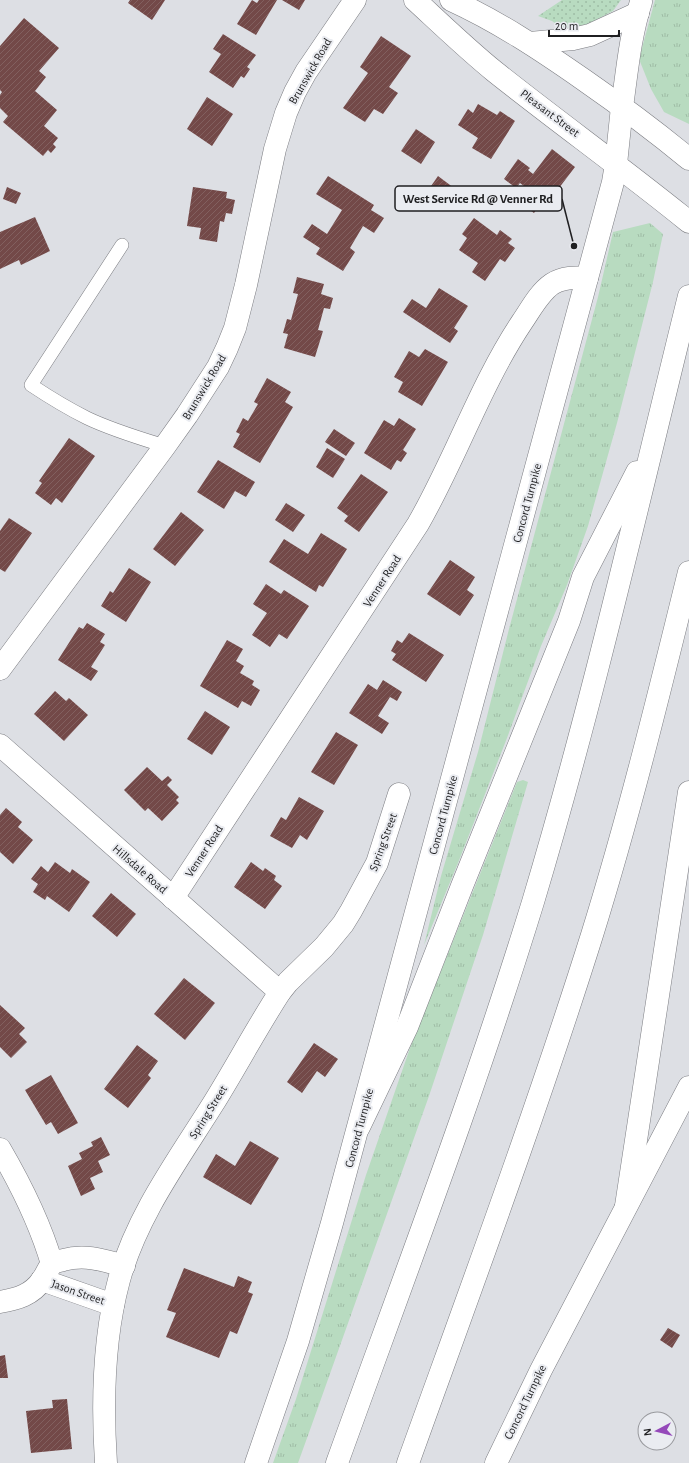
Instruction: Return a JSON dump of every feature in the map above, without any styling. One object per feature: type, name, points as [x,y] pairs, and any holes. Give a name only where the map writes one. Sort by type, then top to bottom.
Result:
[{"type":"main road","name":"Brunswick Road","points":[[0,670],[165,446],[218,367],[235,328],[246,285],[275,149],[286,113],[306,72],[356,0]]},
{"type":"main road","name":"Pleasant Street","points":[[415,0],[494,71],[689,222]]},
{"type":"main road","points":[[452,0],[497,23],[530,43],[622,107],[689,158]]},
{"type":"main road","name":"Concord Turnpike","points":[[256,1463],[308,1307],[359,1127],[614,182],[627,72],[640,6]]},
{"type":"main road","points":[[530,43],[573,39],[590,35],[640,6]]},
{"type":"main road","name":"Venner Road","points":[[173,898],[415,530],[441,482],[492,372],[538,299],[552,284],[562,279],[587,278]]},
{"type":"main road","points":[[337,1463],[481,1062],[532,902],[579,740],[689,296]]},
{"type":"main road","points":[[359,1127],[407,1027],[456,900],[569,621],[583,577],[654,439]]},
{"type":"main road","points":[[408,1463],[512,1176],[567,1014],[621,836],[661,687],[689,572]]},
{"type":"main road","name":"Hillsdale Road","points":[[0,745],[280,992]]},
{"type":"main road","points":[[626,1206],[689,792]]},
{"type":"main road","name":"Spring Street","points":[[106,1463],[103,1409],[107,1346],[113,1305],[124,1266],[142,1222],[157,1194],[223,1089],[280,992],[344,924],[377,863],[399,794]]},
{"type":"main road","name":"Concord Turnpike","points":[[496,1463],[537,1376],[689,1087]]},
{"type":"main road","points":[[0,1149],[32,1210],[46,1244],[47,1272]]},
{"type":"main road","name":"Jason Street","points":[[0,1302],[24,1296],[34,1290],[47,1272],[67,1259],[85,1257],[124,1266]]},
{"type":"main road","name":"Jason Street","points":[[47,1272],[113,1305]]},
{"type":"lane","points":[[122,245],[31,385],[49,397],[87,418],[116,430],[165,446]]},
{"type":"green space","points":[[562,0],[621,0],[613,11],[588,24],[564,30],[552,21],[538,16]]},
{"type":"green space","points":[[655,0],[689,0],[689,124],[664,112],[651,89],[639,59]]},
{"type":"green space","points":[[650,223],[663,234],[653,282],[617,423],[588,526],[567,585],[541,646],[507,738],[424,945],[441,876],[478,752],[509,629],[598,297],[613,232]]},
{"type":"green space","points":[[523,780],[528,782],[483,935],[429,1096],[298,1463],[273,1463],[296,1399],[366,1175],[410,1048],[517,782]]},
{"type":"building","points":[[130,0],[165,0],[152,20],[128,3]]},
{"type":"building","points":[[252,0],[257,3],[259,0],[277,0],[256,35],[237,24]]},
{"type":"building","points":[[282,0],[305,0],[299,10]]},
{"type":"building","points":[[24,18],[59,48],[39,71],[46,77],[35,91],[57,110],[44,126],[58,138],[53,144],[56,147],[51,153],[48,150],[43,156],[3,122],[8,116],[0,108],[0,95],[2,92],[0,90],[0,46]]},
{"type":"building","points":[[223,34],[256,55],[247,67],[250,69],[244,78],[241,76],[233,88],[209,72],[221,54],[213,49]]},
{"type":"building","points":[[381,36],[411,56],[389,87],[398,93],[383,114],[374,109],[365,122],[343,108],[368,73],[360,67]]},
{"type":"building","points":[[207,97],[233,114],[212,146],[187,129]]},
{"type":"building","points":[[478,104],[497,115],[500,111],[515,121],[491,159],[472,148],[478,138],[458,125],[468,109],[473,113]]},
{"type":"building","points":[[416,129],[435,142],[421,164],[401,151]]},
{"type":"building","points":[[552,149],[575,167],[546,205],[542,202],[534,213],[524,206],[533,193],[520,183],[516,188],[504,179],[518,159],[530,168],[528,170],[533,174]]},
{"type":"building","points":[[328,176],[374,205],[371,210],[384,218],[374,233],[363,226],[350,248],[355,252],[343,271],[316,254],[320,248],[303,237],[312,224],[327,234],[342,210],[316,194]]},
{"type":"building","points":[[438,176],[462,194],[454,206],[429,189]]},
{"type":"building","points":[[7,187],[21,193],[16,204],[3,199]]},
{"type":"building","points":[[193,187],[227,192],[226,198],[235,200],[232,214],[226,213],[224,222],[220,221],[217,242],[199,239],[201,228],[187,226]]},
{"type":"building","points":[[35,217],[50,251],[21,265],[19,260],[0,269],[0,232]]},
{"type":"building","points":[[474,218],[497,235],[500,230],[512,239],[508,243],[515,248],[505,262],[500,259],[485,281],[472,272],[478,263],[459,250],[467,238],[462,234]]},
{"type":"building","points":[[297,277],[324,284],[321,294],[333,298],[330,309],[324,308],[318,330],[323,331],[315,357],[284,348],[288,334],[283,333],[287,319],[291,320],[298,294],[293,293]]},
{"type":"building","points":[[439,288],[468,306],[454,328],[458,331],[450,343],[403,312],[412,299],[426,308]]},
{"type":"building","points":[[425,349],[448,362],[422,406],[398,392],[403,382],[394,377],[409,351],[419,357]]},
{"type":"building","points":[[267,378],[291,392],[285,402],[293,407],[260,463],[233,447],[240,434],[236,432],[243,418],[248,421],[258,404],[254,402]]},
{"type":"building","points":[[399,418],[416,429],[403,450],[407,453],[401,462],[397,460],[391,470],[364,453],[384,420],[394,426]]},
{"type":"building","points":[[334,429],[355,443],[346,456],[325,442]]},
{"type":"building","points":[[69,438],[95,456],[62,503],[56,498],[51,505],[35,493],[42,483],[39,481]]},
{"type":"building","points":[[327,448],[345,459],[333,478],[316,467]]},
{"type":"building","points":[[218,460],[255,482],[246,497],[235,491],[224,509],[197,492]]},
{"type":"building","points":[[361,474],[388,492],[359,532],[344,521],[348,516],[337,508]]},
{"type":"building","points":[[286,503],[305,515],[293,532],[275,520]]},
{"type":"building","points":[[181,512],[204,530],[175,566],[153,549]]},
{"type":"building","points":[[9,518],[32,533],[5,572],[0,569],[0,531]]},
{"type":"building","points":[[321,533],[347,549],[323,587],[319,585],[316,592],[269,562],[284,539],[308,554]]},
{"type":"building","points":[[450,560],[475,577],[467,590],[474,595],[460,616],[427,594]]},
{"type":"building","points":[[129,568],[151,582],[126,622],[101,606],[110,591],[113,593]]},
{"type":"building","points":[[266,584],[281,594],[284,590],[309,606],[287,639],[279,634],[270,647],[252,635],[267,613],[253,604]]},
{"type":"building","points":[[87,623],[105,634],[100,642],[105,645],[91,667],[98,671],[91,681],[58,660],[79,627],[83,629]]},
{"type":"building","points":[[409,633],[444,655],[426,682],[392,660],[396,654],[391,651],[397,640],[402,643]]},
{"type":"building","points":[[227,640],[243,649],[236,661],[244,666],[240,673],[254,681],[252,685],[260,690],[251,706],[242,701],[238,708],[200,686]]},
{"type":"building","points":[[383,680],[402,692],[397,701],[390,697],[378,716],[389,723],[382,734],[349,713],[368,684],[377,690]]},
{"type":"building","points":[[55,691],[66,701],[69,698],[88,715],[64,741],[34,714]]},
{"type":"building","points":[[205,711],[230,727],[212,755],[187,739]]},
{"type":"building","points":[[336,732],[358,745],[334,785],[311,772]]},
{"type":"building","points":[[147,767],[162,781],[168,776],[172,780],[167,785],[179,797],[176,800],[179,803],[162,821],[148,808],[145,811],[124,790]]},
{"type":"building","points":[[299,797],[324,811],[307,840],[300,835],[292,848],[270,836],[281,817],[286,820]]},
{"type":"building","points":[[6,808],[22,822],[18,827],[33,840],[13,864],[0,852],[0,815]]},
{"type":"building","points":[[55,862],[70,873],[72,869],[90,882],[69,912],[47,896],[45,900],[33,892],[38,884],[31,879],[41,866],[48,872]]},
{"type":"building","points":[[251,862],[263,871],[265,868],[276,876],[274,880],[282,886],[265,909],[234,887]]},
{"type":"building","points":[[111,893],[136,914],[117,937],[92,916]]},
{"type":"building","points":[[184,978],[215,1003],[185,1040],[154,1014]]},
{"type":"building","points":[[0,1005],[25,1028],[19,1034],[27,1042],[11,1058],[0,1047]]},
{"type":"building","points":[[314,1043],[338,1059],[325,1077],[317,1071],[302,1093],[287,1082]]},
{"type":"building","points":[[137,1045],[158,1061],[148,1075],[151,1078],[128,1108],[104,1089]]},
{"type":"building","points":[[51,1075],[78,1123],[58,1134],[51,1122],[46,1125],[25,1090]]},
{"type":"building","points":[[101,1137],[110,1155],[98,1161],[103,1172],[90,1178],[95,1189],[81,1196],[68,1166],[82,1159],[79,1153],[93,1146],[91,1142]]},
{"type":"building","points":[[250,1141],[279,1158],[251,1205],[203,1177],[216,1154],[235,1166]]},
{"type":"building","points":[[184,1268],[234,1287],[238,1276],[252,1282],[248,1292],[253,1294],[237,1334],[230,1331],[219,1358],[166,1337],[176,1313],[167,1310]]},
{"type":"building","points":[[668,1328],[680,1335],[672,1348],[660,1340]]},
{"type":"building","points":[[5,1355],[8,1378],[0,1378],[0,1356]]},
{"type":"building","points":[[67,1399],[72,1449],[31,1453],[26,1411],[53,1408],[52,1400]]},
{"type":"place","name":"West Service Rd @ Venner Rd","points":[[574,246]]}]
